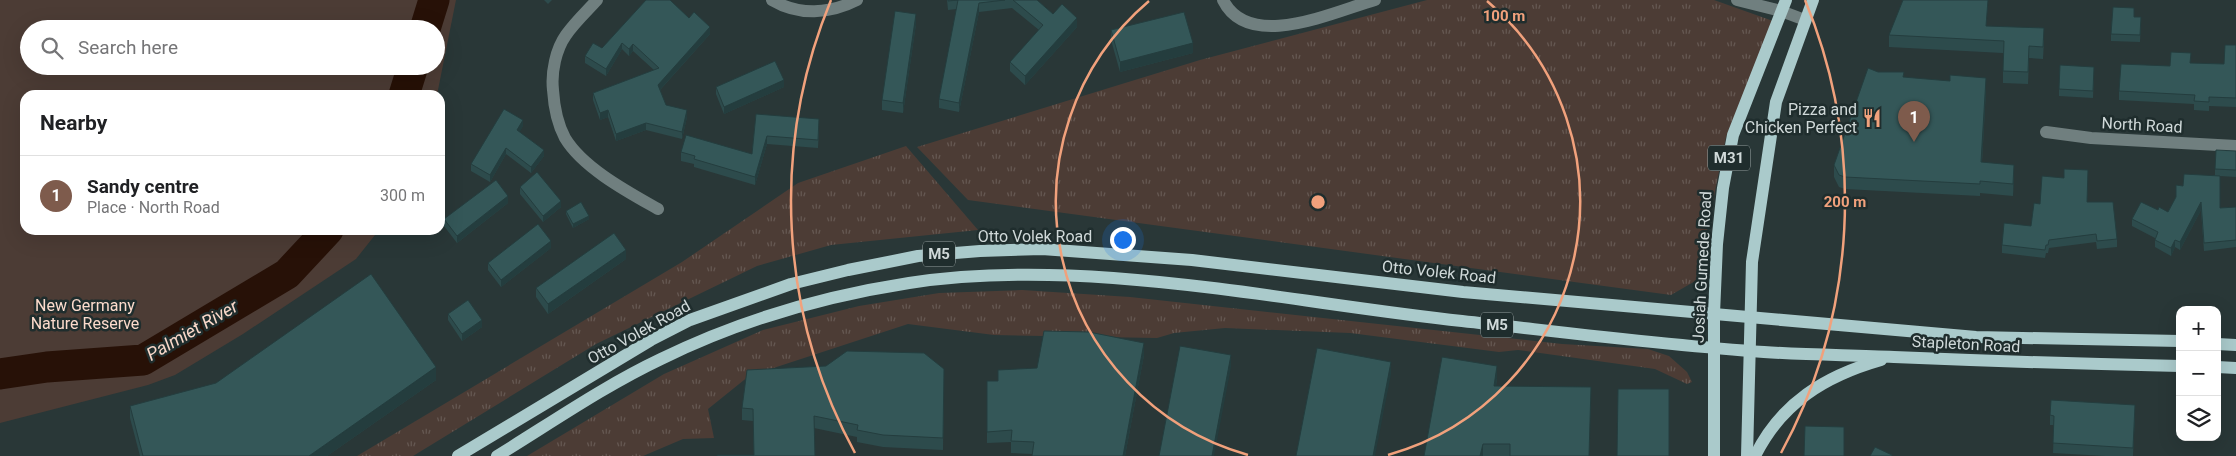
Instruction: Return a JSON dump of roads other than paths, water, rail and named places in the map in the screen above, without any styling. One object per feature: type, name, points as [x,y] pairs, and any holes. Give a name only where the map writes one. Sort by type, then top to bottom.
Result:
[{"type":"main road","name":"M31","points":[[1747,456],[1752,262],[1776,102],[1813,0]]},
{"type":"main road","name":"Josiah Gumede Road","points":[[1714,456],[1714,314],[1717,244],[1723,188],[1733,135],[1784,5]]},
{"type":"main road","name":"Otto Volek Road","points":[[458,456],[652,340],[690,320],[791,284],[918,256],[1042,249],[1123,254],[1192,260],[1463,292],[1714,314]]},
{"type":"main road","name":"Otto Volek Road","points":[[497,456],[606,389],[661,359],[738,327],[794,309],[851,295],[909,283],[970,277],[1037,275],[1158,283],[1454,320],[1713,348]]},
{"type":"main road","name":"M5","points":[[1714,314],[1752,318]]},
{"type":"main road","name":"Stapleton Road","points":[[1752,318],[1976,337],[2176,342]]},
{"type":"main road","points":[[2221,344],[2236,345]]},
{"type":"main road","name":"M5","points":[[1713,348],[1750,351]]},
{"type":"main road","name":"Stapleton Road","points":[[1750,351],[2010,363],[2176,366]]},
{"type":"main road","points":[[1755,456],[1765,435],[1782,414],[1809,390],[1842,373],[1893,357]]},
{"type":"main road","points":[[2221,367],[2236,368]]},
{"type":"street","points":[[597,0],[566,35],[559,50],[552,84],[557,118],[565,138],[589,166],[658,209]]},
{"type":"street","points":[[772,0],[797,10],[815,12],[833,10],[857,0]]},
{"type":"street","points":[[1223,0],[1235,16],[1256,26],[1285,27],[1375,0]]},
{"type":"street","points":[[1737,0],[1784,5],[1805,20]]},
{"type":"street","name":"North Road","points":[[2046,132],[2091,138],[2236,146]]},
{"type":"waterway","name":"Palmiet River","points":[[428,20],[434,0]]},
{"type":"waterway","name":"Palmiet River","points":[[406,90],[410,75]]},
{"type":"waterway","name":"Palmiet River","points":[[0,374],[47,367],[143,360],[287,274],[323,235]]},
{"type":"place","name":"Pizza and Chicken Perfect","points":[[1872,118]]},
{"type":"place","name":"Sandy centre","points":[[1914,142]]},
{"type":"park label","name":"New Germany Nature Reserve","points":[[85,314]]}]
